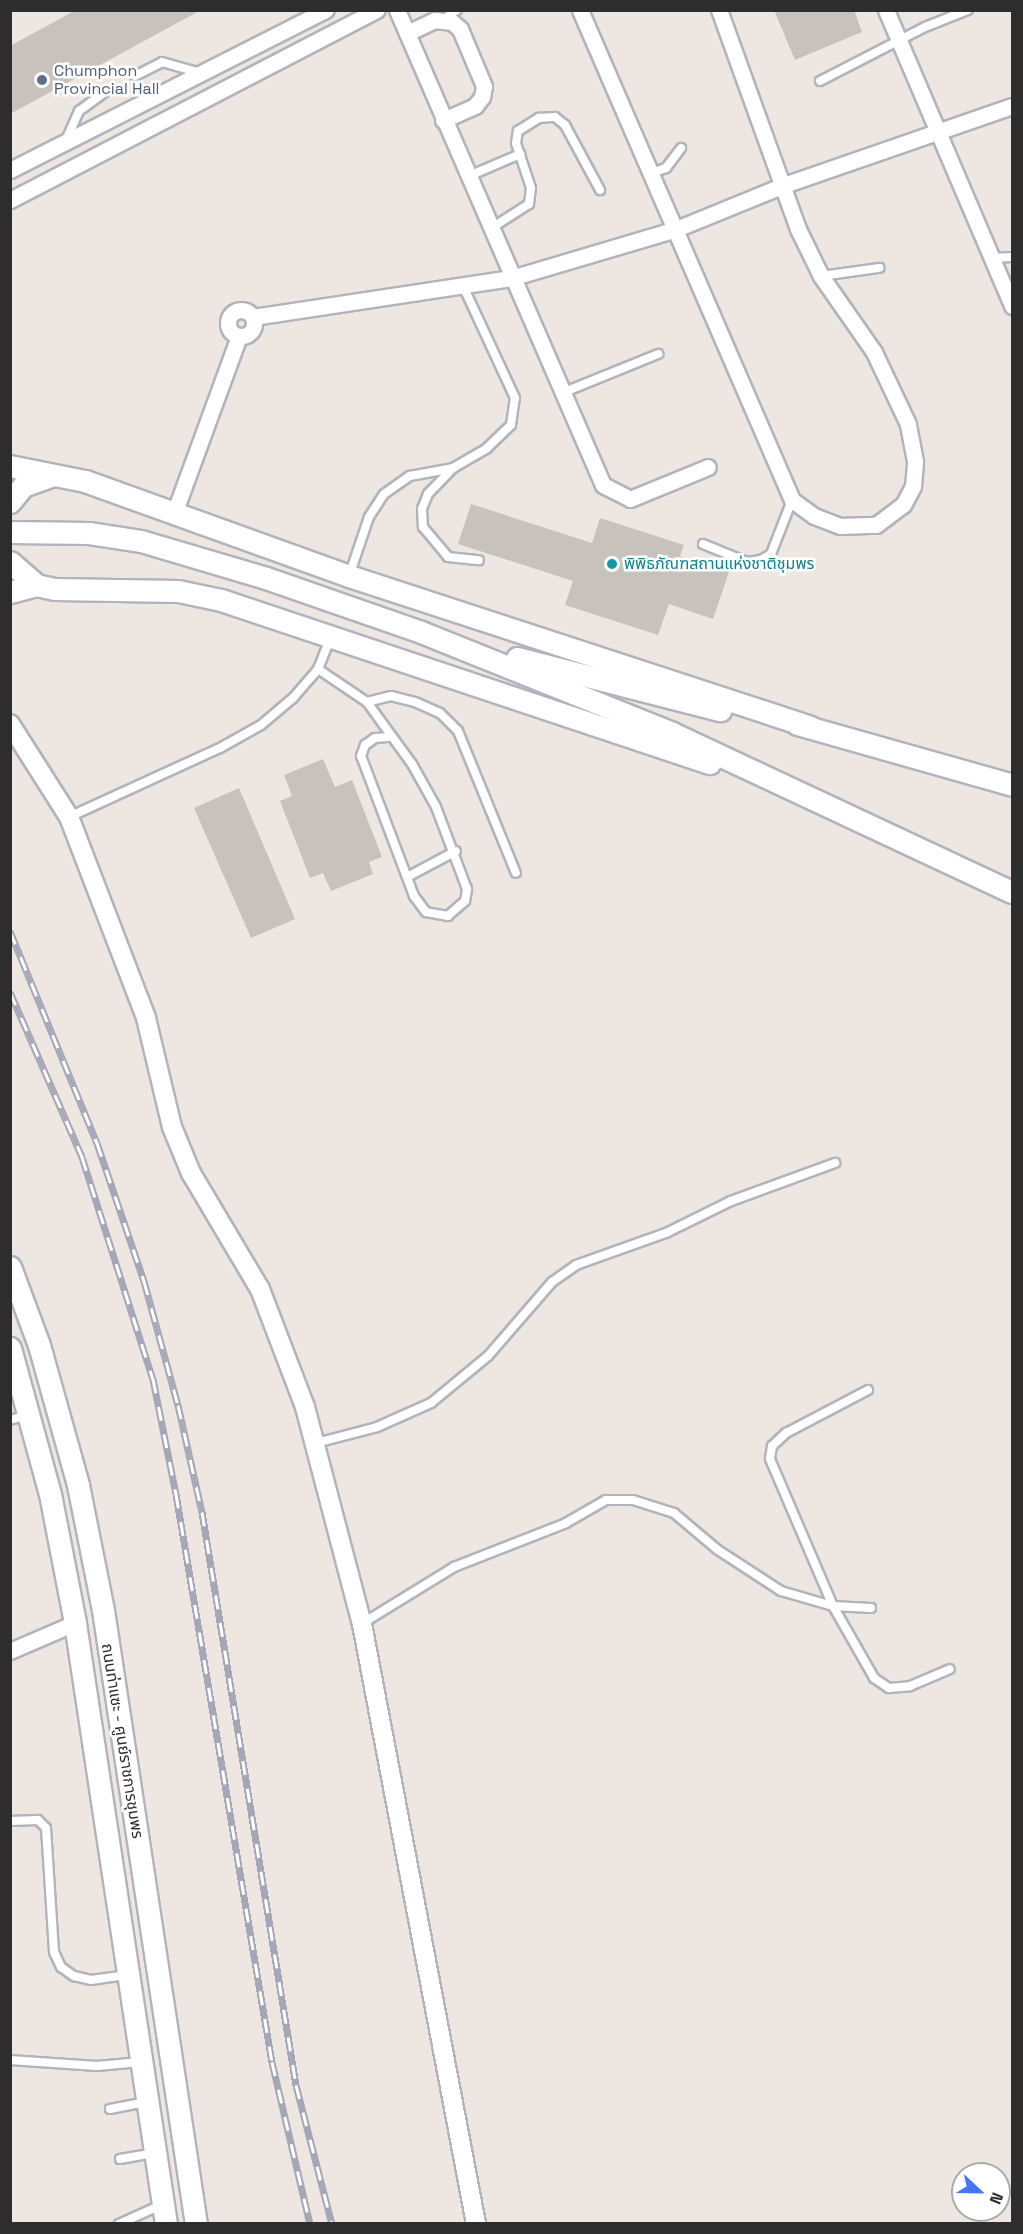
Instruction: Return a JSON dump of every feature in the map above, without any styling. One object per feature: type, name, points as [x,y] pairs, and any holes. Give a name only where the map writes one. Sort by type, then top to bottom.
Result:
[{"type":"main road","points":[[10,466],[57,474],[175,512],[349,576],[810,727],[1012,785]]},
{"type":"main road","points":[[10,502],[21,479],[57,474]]},
{"type":"main road","points":[[10,532],[89,533],[141,541],[255,575],[421,632],[672,733],[789,790],[1012,892]]},
{"type":"main road","points":[[18,578],[55,589],[178,591],[221,600],[789,790]]},
{"type":"main road","points":[[421,632],[636,691],[810,727]]},
{"type":"main road","name":"ถนนท่าแซะ - ศูนย์ราชการชุมพร","points":[[10,1268],[58,1406],[78,1485],[102,1610],[196,2223]]},
{"type":"main road","name":"ถนนท่าแซะ - ศูนย์ราชการชุมพร","points":[[10,1348],[20,1417],[50,1494],[75,1623],[126,1975],[164,2214]]},
{"type":"main road","points":[[75,1623],[102,1610]]},
{"type":"street","points":[[10,170],[326,10]]},
{"type":"street","points":[[10,200],[377,10]]},
{"type":"street","points":[[397,10],[511,278],[603,485],[613,493],[630,499],[708,467]]},
{"type":"street","points":[[580,10],[792,500],[814,516],[840,526],[863,528],[888,518],[903,505],[913,486],[915,461],[901,406],[874,352],[820,276],[719,10]]},
{"type":"street","points":[[886,10],[1012,306]]},
{"type":"street","points":[[406,33],[435,20],[443,20],[460,29],[484,86],[475,106],[443,120]]},
{"type":"street","points":[[205,72],[216,94]]},
{"type":"street","points":[[239,336],[228,327],[229,316],[240,309],[253,317],[511,278],[676,229],[784,185],[940,134],[1012,106]]},
{"type":"street","points":[[175,512],[239,336],[253,328],[253,317]]},
{"type":"street","points":[[10,724],[69,817],[146,1018],[172,1128],[196,1182],[260,1289],[316,1443],[362,1624],[476,2223]]},
{"type":"street","points":[[10,1651],[75,1623]]},
{"type":"lane","points":[[443,20],[457,10]]},
{"type":"lane","points":[[820,81],[968,10]]},
{"type":"lane","points":[[135,76],[162,62],[193,72],[205,72]]},
{"type":"lane","points":[[65,142],[79,111],[104,93]]},
{"type":"lane","points":[[490,229],[529,204],[531,188],[519,154],[518,131],[539,118],[555,117],[565,125],[600,190]]},
{"type":"lane","points":[[652,173],[666,168],[681,148]]},
{"type":"lane","points":[[468,177],[519,154]]},
{"type":"lane","points":[[992,258],[1012,256]]},
{"type":"lane","points":[[820,276],[879,268]]},
{"type":"lane","points":[[463,286],[515,398],[511,425],[487,448],[453,468],[428,494],[422,509],[423,527],[448,557],[479,560]]},
{"type":"lane","points":[[562,393],[658,354]]},
{"type":"lane","points":[[349,576],[369,517],[384,494],[410,476],[453,468]]},
{"type":"lane","points":[[703,544],[747,562],[762,560],[771,554],[792,500]]},
{"type":"lane","points":[[69,817],[220,748],[261,725],[293,698],[318,669],[331,638]]},
{"type":"lane","points":[[318,669],[367,702],[412,764],[456,851],[467,889],[465,901],[448,916],[426,912],[414,896],[409,876],[362,756],[365,745],[375,738],[391,737]]},
{"type":"lane","points":[[367,702],[391,696],[415,702],[440,712],[458,731],[516,873]]},
{"type":"lane","points":[[409,876],[456,851]]},
{"type":"lane","points":[[316,1443],[377,1427],[431,1403],[488,1356],[552,1282],[576,1265],[666,1233],[731,1201],[835,1163]]},
{"type":"lane","points":[[868,1390],[786,1433],[772,1446],[770,1459],[833,1606],[874,1678],[889,1688],[910,1686],[950,1669]]},
{"type":"lane","points":[[362,1624],[454,1568],[566,1523],[606,1500],[633,1500],[674,1513],[718,1550],[781,1591],[833,1606],[871,1608]]},
{"type":"lane","points":[[10,1821],[38,1820],[46,1828],[54,1952],[61,1967],[90,1980],[126,1975]]},
{"type":"lane","points":[[10,2060],[97,2066],[140,2062]]},
{"type":"lane","points":[[110,2109],[146,2102]]},
{"type":"lane","points":[[120,2159],[155,2152]]},
{"type":"lane","points":[[119,2223],[164,2214]]},
{"type":"building","name":"Chumphon Provincial Hall","points":[[76,10],[201,10],[10,114],[10,46]]},
{"type":"building","points":[[774,10],[854,10],[862,32],[795,60]]},
{"type":"building","name":"พิพิธภัณฑสถานแห่งชาติชุมพร","points":[[471,504],[592,543],[600,518],[684,545],[680,556],[729,572],[713,619],[669,604],[658,635],[565,605],[573,581],[458,544]]},
{"type":"building","points":[[323,759],[335,787],[352,780],[382,857],[369,862],[373,874],[331,891],[323,873],[310,878],[280,801],[292,796],[284,775]]},
{"type":"building","points":[[239,788],[295,919],[251,938],[194,808]]},
{"type":"railway","points":[[10,931],[97,1143],[144,1281],[178,1405],[202,1512],[296,2085],[332,2224]]},
{"type":"railway","points":[[10,992],[82,1157],[153,1379],[176,1494],[272,2062],[310,2224]]},
{"type":"place","name":"Chumphon Provincial Hall","points":[[42,80]]},
{"type":"place","name":"พิพิธภัณฑสถานแห่งชาติชุมพร","points":[[612,564]]}]
